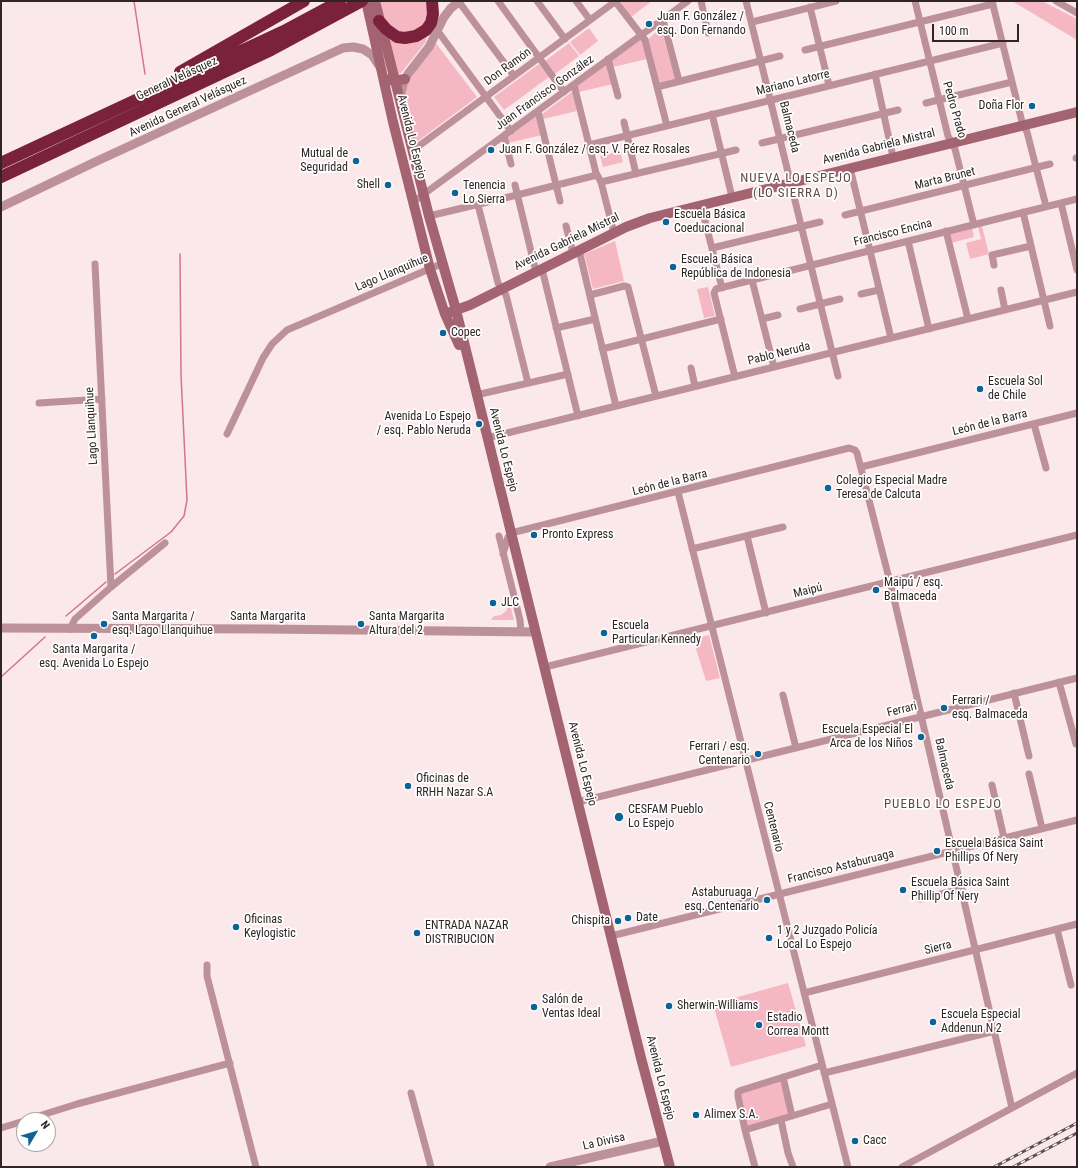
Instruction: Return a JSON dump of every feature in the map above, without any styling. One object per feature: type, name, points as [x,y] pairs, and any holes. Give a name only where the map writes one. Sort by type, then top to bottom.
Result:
[{"type":"highway","points":[[118,109],[304,1]]},
{"type":"highway","name":"General Velásquez","points":[[1,163],[284,31],[340,1]]},
{"type":"highway","name":"General Velásquez","points":[[1,177],[271,50],[362,1]]},
{"type":"highway","points":[[379,21],[386,29],[397,37],[405,38],[416,36],[426,30],[431,23],[433,14],[432,1]]},
{"type":"main road","name":"Avenida Lo Espejo","points":[[366,1],[392,118],[430,269],[445,314],[469,367]]},
{"type":"main road","name":"Avenida Lo Espejo","points":[[375,1],[379,21],[400,80],[400,100],[412,151],[441,264],[456,310],[510,533],[670,1167]]},
{"type":"main road","points":[[376,49],[382,60],[386,76],[390,80],[400,80]]},
{"type":"main road","name":"Avenida Gabriela Mistral","points":[[445,314],[470,305],[614,233],[650,218],[1077,112]]},
{"type":"main road","points":[[392,118],[397,113],[404,115]]},
{"type":"street","points":[[400,80],[426,51],[448,12],[460,1],[514,76]]},
{"type":"street","points":[[498,1],[564,92]]},
{"type":"street","points":[[537,1],[565,39]]},
{"type":"street","points":[[576,1],[590,20]]},
{"type":"street","points":[[616,1],[645,40],[667,126]]},
{"type":"street","name":"Don Ramón","points":[[412,151],[616,1]]},
{"type":"street","name":"Juan Francisco González","points":[[413,202],[688,1]]},
{"type":"street","points":[[701,1],[708,33]]},
{"type":"street","name":"Balmaceda","points":[[746,1],[838,376]]},
{"type":"street","points":[[752,22],[836,1]]},
{"type":"street","name":"Pedro Prado","points":[[915,1],[948,136],[955,149],[963,186],[974,225]]},
{"type":"street","points":[[1056,1],[1077,12]]},
{"type":"street","points":[[805,50],[920,22],[992,2],[1046,206]]},
{"type":"street","points":[[810,7],[829,85]]},
{"type":"street","points":[[663,20],[679,81]]},
{"type":"street","points":[[437,30],[511,131]]},
{"type":"street","name":"Mariano Latorre","points":[[589,145],[1003,43]]},
{"type":"street","name":"Avenida General Velásquez","points":[[1,207],[97,161],[343,48],[353,47],[363,49],[372,55],[380,67]]},
{"type":"street","points":[[657,87],[780,56]]},
{"type":"street","points":[[608,59],[618,96]]},
{"type":"street","points":[[875,74],[893,157]]},
{"type":"street","points":[[926,103],[1012,82]]},
{"type":"street","points":[[574,85],[597,175],[601,182],[614,233]]},
{"type":"street","points":[[762,143],[898,110]]},
{"type":"street","points":[[538,111],[560,201]]},
{"type":"street","points":[[712,114],[732,197]]},
{"type":"street","points":[[624,122],[636,174]]},
{"type":"street","points":[[504,136],[511,164]]},
{"type":"street","points":[[601,182],[736,150]]},
{"type":"street","name":"Marta Brunet","points":[[845,215],[1050,164]]},
{"type":"street","points":[[850,168],[891,338]]},
{"type":"street","points":[[429,216],[518,196],[597,175]]},
{"type":"street","points":[[515,185],[556,328],[578,416]]},
{"type":"street","name":"Francisco Encina","points":[[718,289],[1077,199]]},
{"type":"street","points":[[1061,203],[1077,270]]},
{"type":"street","points":[[478,205],[498,283],[506,295],[528,383]]},
{"type":"street","points":[[701,205],[712,248],[721,319],[735,377]]},
{"type":"street","points":[[1023,212],[1050,326]]},
{"type":"street","points":[[712,248],[820,222]]},
{"type":"street","points":[[566,226],[590,295],[616,406]]},
{"type":"street","points":[[946,231],[968,319]]},
{"type":"street","points":[[908,241],[929,329]]},
{"type":"street","points":[[994,265],[992,255],[1031,246]]},
{"type":"street","name":"Lago Llanquihue","points":[[95,264],[111,587]]},
{"type":"street","name":"Lago Llanquihue","points":[[227,434],[263,358],[272,344],[287,330],[441,264]]},
{"type":"street","points":[[752,280],[774,367]]},
{"type":"street","points":[[590,295],[627,286],[656,396]]},
{"type":"street","points":[[861,294],[879,290]]},
{"type":"street","points":[[1001,290],[1005,310]]},
{"type":"street","name":"Pablo Neruda","points":[[487,438],[1077,292]]},
{"type":"street","points":[[800,309],[840,300]]},
{"type":"street","points":[[762,319],[778,315]]},
{"type":"street","points":[[556,328],[595,319]]},
{"type":"street","points":[[602,349],[721,319]]},
{"type":"street","points":[[691,368],[695,386]]},
{"type":"street","points":[[476,395],[568,374]]},
{"type":"street","points":[[39,403],[102,398]]},
{"type":"street","name":"León de la Barra","points":[[861,467],[1077,413]]},
{"type":"street","points":[[1034,424],[1046,468]]},
{"type":"street","name":"León de la Barra","points":[[510,533],[849,448],[855,450]]},
{"type":"street","name":"Balmaceda","points":[[855,450],[858,453],[922,716],[1012,1108]]},
{"type":"street","name":"Centenario","points":[[678,492],[848,1167]]},
{"type":"street","points":[[692,549],[784,527]]},
{"type":"street","points":[[503,554],[510,533]]},
{"type":"street","name":"Maipú","points":[[545,668],[1077,535]]},
{"type":"street","points":[[499,536],[522,632]]},
{"type":"street","points":[[747,536],[766,613]]},
{"type":"street","points":[[70,629],[75,619],[111,587],[165,543]]},
{"type":"street","name":"Santa Margarita","points":[[1,628],[535,632]]},
{"type":"street","name":"Ferrari","points":[[578,802],[1077,678]]},
{"type":"street","points":[[1059,682],[1074,728],[1076,744]]},
{"type":"street","points":[[1014,693],[1029,756]]},
{"type":"street","points":[[783,695],[796,748]]},
{"type":"street","points":[[1029,774],[1042,828]]},
{"type":"street","points":[[992,785],[1004,838]]},
{"type":"street","name":"Francisco Astaburuaga","points":[[611,936],[1077,820]]},
{"type":"street","points":[[920,900],[962,889]]},
{"type":"street","name":"Sierra","points":[[804,993],[1077,924]]},
{"type":"street","points":[[1057,929],[1071,984]]},
{"type":"street","points":[[207,965],[207,976],[256,1167]]},
{"type":"street","points":[[824,1073],[995,1031]]},
{"type":"street","points":[[51,1112],[230,1063]]},
{"type":"street","points":[[755,1167],[745,1130],[738,1092],[822,1065]]},
{"type":"street","points":[[902,1167],[1077,1073]]},
{"type":"street","points":[[783,1077],[792,1116]]},
{"type":"street","points":[[411,1093],[431,1167]]},
{"type":"street","points":[[745,1130],[832,1104]]},
{"type":"street","points":[[781,1120],[793,1167]]},
{"type":"street","points":[[1,1128],[16,1123]]},
{"type":"street","name":"La Divisa","points":[[550,1167],[663,1141]]},
{"type":"shaded area","points":[[377,1],[429,1],[429,16],[421,29],[403,34],[394,30],[386,22]]},
{"type":"shaded area","points":[[624,1],[652,1],[631,17],[621,3]]},
{"type":"shaded area","points":[[1012,1],[1042,1],[1077,19],[1077,40]]},
{"type":"shaded area","points":[[589,28],[598,41],[580,55],[570,42]]},
{"type":"shaded area","points":[[661,28],[675,79],[659,83],[648,39]]},
{"type":"shaded area","points":[[429,32],[425,43],[401,73],[395,75],[388,37],[407,44],[419,41]]},
{"type":"shaded area","points":[[642,38],[647,59],[613,67],[611,61]]},
{"type":"shaded area","points":[[435,42],[477,97],[414,144],[405,103],[406,86]]},
{"type":"shaded area","points":[[569,43],[579,56],[555,74],[545,61]]},
{"type":"shaded area","points":[[608,63],[613,84],[579,92],[577,86]]},
{"type":"shaded area","points":[[539,64],[549,77],[504,110],[494,97]]},
{"type":"shaded area","points":[[573,91],[577,111],[543,119],[542,114]]},
{"type":"shaded area","points":[[537,114],[542,135],[508,143],[506,137]]},
{"type":"shaded area","points":[[620,151],[623,162],[603,167],[600,156]]},
{"type":"shaded area","points":[[982,226],[989,254],[970,259],[966,243],[981,239],[978,227]]},
{"type":"shaded area","points":[[972,227],[974,237],[951,243],[949,233]]},
{"type":"shaded area","points":[[615,241],[624,281],[593,289],[584,254]]},
{"type":"shaded area","points":[[708,287],[715,316],[704,318],[697,289]]},
{"type":"shaded area","points":[[508,596],[514,620],[491,620],[494,616],[501,615],[507,610]]},
{"type":"shaded area","points":[[709,635],[720,678],[706,681],[693,639]]},
{"type":"shaded area","name":"Estadio Correa Montt","points":[[788,983],[806,1046],[731,1067],[713,1004]]},
{"type":"shaded area","points":[[781,1080],[789,1114],[747,1128],[741,1096],[743,1092]]},
{"type":"waterway","points":[[134,1],[145,74]]},
{"type":"waterway","points":[[115,574],[171,532],[184,516],[187,500],[181,375],[180,254]]},
{"type":"waterway","points":[[66,616],[106,582]]},
{"type":"waterway","points":[[1,677],[45,637]]},
{"type":"railway","points":[[994,1167],[1077,1123]]},
{"type":"railway","points":[[1013,1167],[1077,1133]]},
{"type":"place","name":"Juan F. González / esq. Don Fernando","points":[[649,24]]},
{"type":"place","name":"Doña Flor","points":[[1032,106]]},
{"type":"place","name":"Juan F. González / esq. V. Pérez Rosales","points":[[491,150]]},
{"type":"place","name":"Mutual de Seguridad","points":[[356,161]]},
{"type":"place","name":"Shell","points":[[388,185]]},
{"type":"place","name":"Tenencia Lo Sierra","points":[[455,193]]},
{"type":"place","name":"Escuela Básica Coeducacional","points":[[666,222]]},
{"type":"place","name":"Escuela Básica República de Indonesia","points":[[673,267]]},
{"type":"place","name":"Copec","points":[[443,333]]},
{"type":"place","name":"Escuela Sol de Chile","points":[[980,389]]},
{"type":"place","name":"Avenida Lo Espejo / esq. Pablo Neruda","points":[[479,424]]},
{"type":"place","name":"Colegio Especial Madre Teresa de Calcuta","points":[[828,488]]},
{"type":"place","name":"Pronto Express","points":[[534,535]]},
{"type":"place","name":"Maipú / esq. Balmaceda","points":[[876,590]]},
{"type":"place","name":"JLC","points":[[493,603]]},
{"type":"place","name":"Santa Margarita / esq. Lago Llanquihue","points":[[104,624]]},
{"type":"place","name":"Santa Margarita Altura del 2","points":[[361,624]]},
{"type":"place","name":"Escuela Particular Kennedy","points":[[604,633]]},
{"type":"place","name":"Santa Margarita / esq. Avenida Lo Espejo","points":[[94,636]]},
{"type":"place","name":"Ferrari / esq. Balmaceda","points":[[944,708]]},
{"type":"place","name":"Escuela Especial El Arca de los Niños","points":[[921,737]]},
{"type":"place","name":"Ferrari / esq. Centenario","points":[[758,754]]},
{"type":"place","name":"Oficinas de RRHH Nazar S.A","points":[[408,786]]},
{"type":"place","name":"CESFAM Pueblo Lo Espejo","points":[[619,817]]},
{"type":"place","name":"Escuela Básica Saint Phillips Of Nery","points":[[937,851]]},
{"type":"place","name":"Escuela Básica Saint Phillip Of Nery","points":[[903,890]]},
{"type":"place","name":"Astaburuaga / esq. Centenario","points":[[767,900]]},
{"type":"place","name":"Date","points":[[628,918]]},
{"type":"place","name":"Chispita","points":[[618,921]]},
{"type":"place","name":"Oficinas Keylogistic","points":[[236,927]]},
{"type":"place","name":"ENTRADA NAZAR DISTRIBUCION","points":[[417,933]]},
{"type":"place","name":"1 y 2 Juzgado Policía Local Lo Espejo","points":[[769,938]]},
{"type":"place","name":"Sherwin-Williams","points":[[669,1006]]},
{"type":"place","name":"Salón de Ventas Ideal","points":[[534,1007]]},
{"type":"place","name":"Escuela Especial Addenun N 2","points":[[933,1022]]},
{"type":"place","name":"Estadio Correa Montt","points":[[759,1025]]},
{"type":"place","name":"Alimex S.A.","points":[[696,1115]]},
{"type":"place","name":"Cacc","points":[[855,1141]]},
{"type":"district","name":"NUEVA LO ESPEJO (LO SIERRA D)","points":[[796,186]]},
{"type":"district","name":"PUEBLO LO ESPEJO","points":[[943,805]]}]
